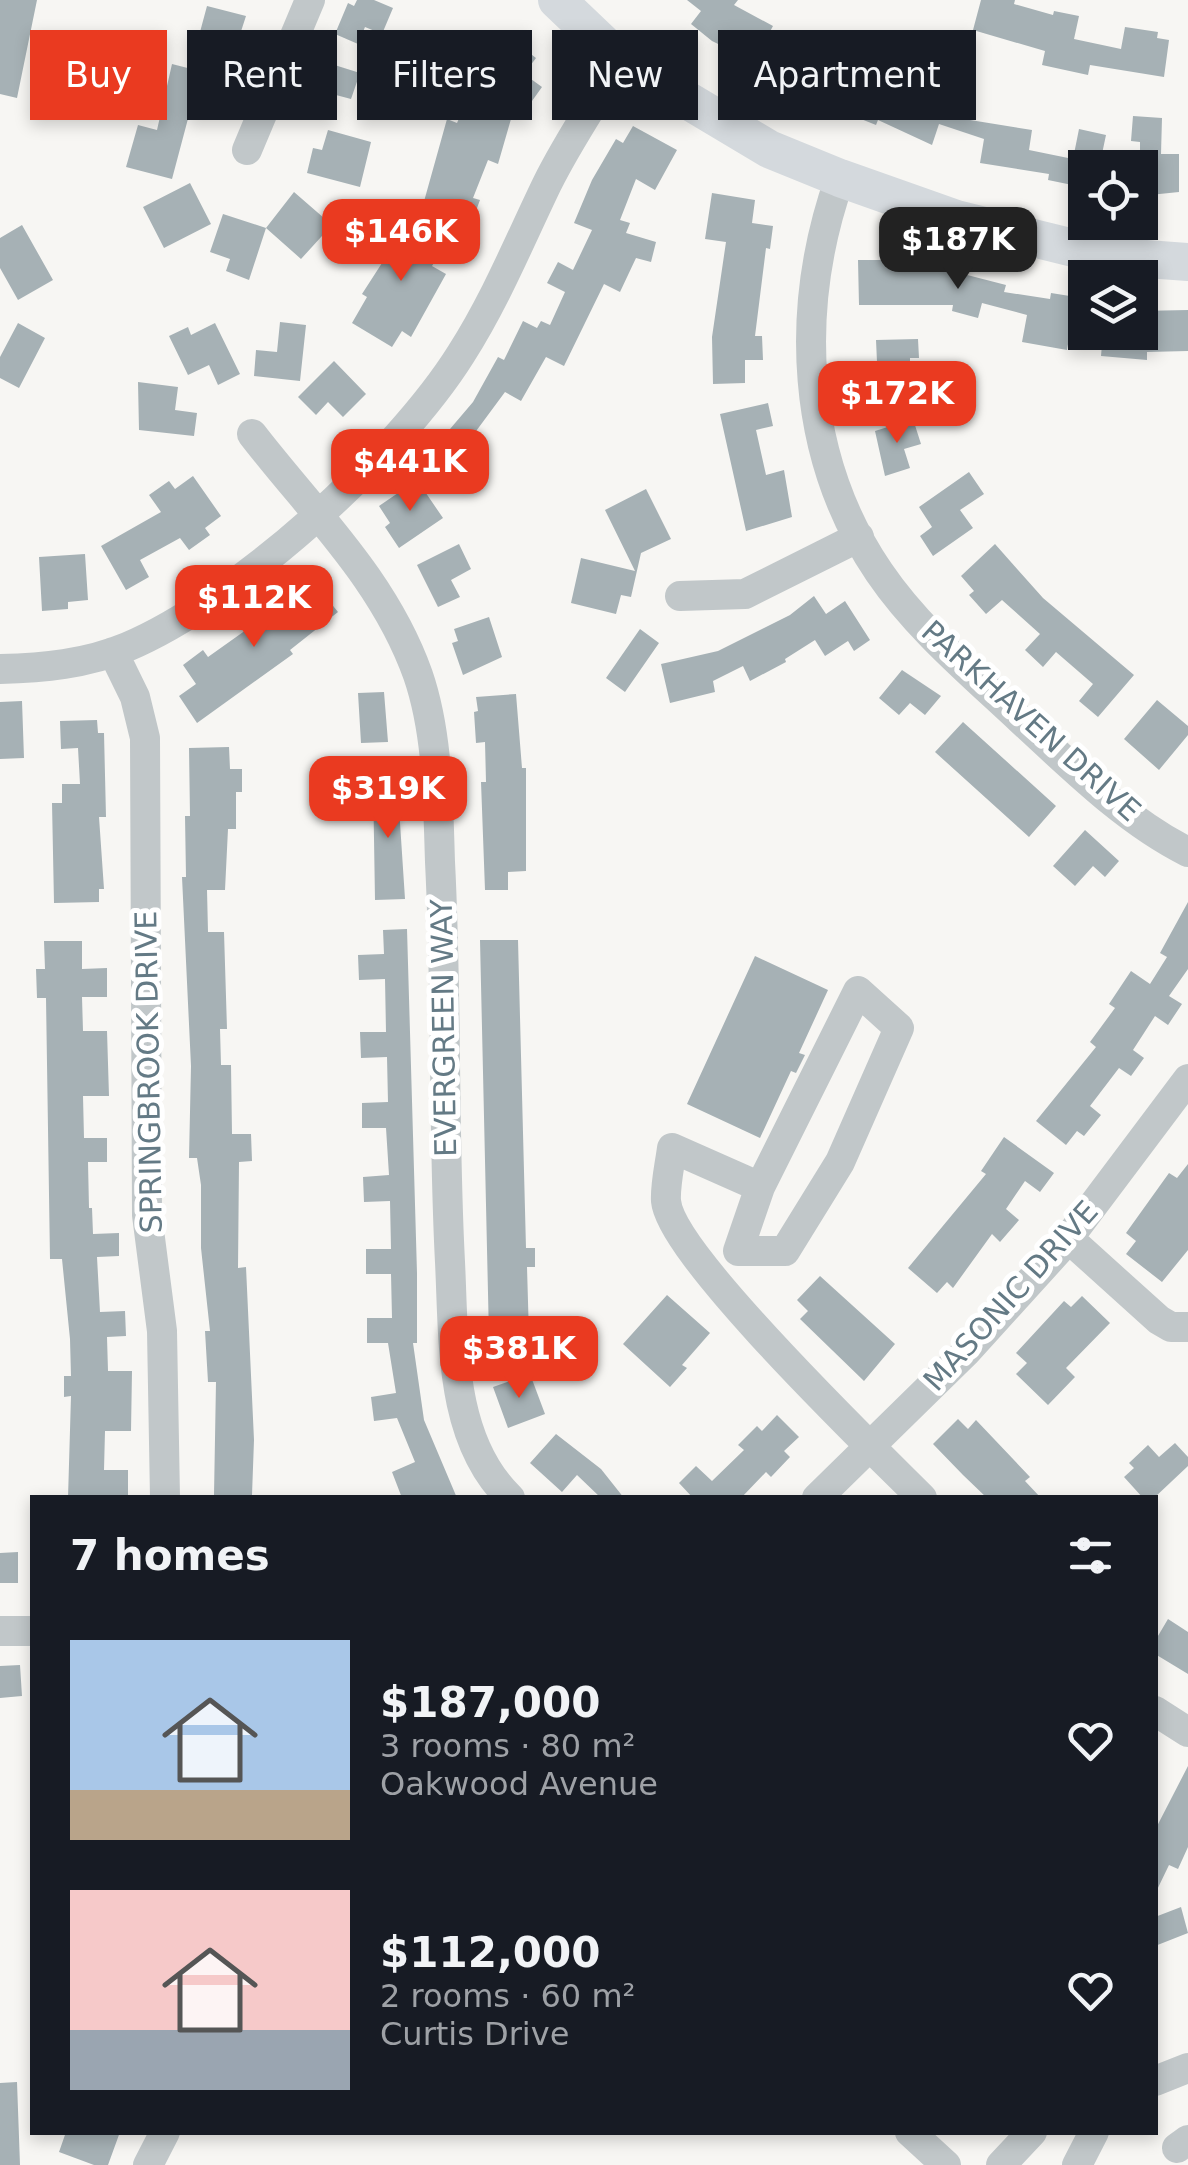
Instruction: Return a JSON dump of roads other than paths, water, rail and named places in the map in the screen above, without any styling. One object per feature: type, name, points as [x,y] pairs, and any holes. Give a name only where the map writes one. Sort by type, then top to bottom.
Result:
[{"type":"main road","points":[[557,0],[588,30]]},
{"type":"main road","points":[[698,107],[769,149],[956,219],[1106,256],[1188,262]]},
{"type":"street","points":[[247,150],[310,0]]},
{"type":"street","points":[[0,669],[40,668],[113,652],[178,620],[319,516],[419,413],[459,358],[499,289],[548,183],[585,120]]},
{"type":"street","name":"PARKHAVEN DRIVE","points":[[840,178],[822,230],[810,352],[829,475],[859,537],[878,572],[909,610],[974,676],[1111,798],[1188,852]]},
{"type":"street","name":"EVERGREEN WAY","points":[[252,434],[358,559],[389,610],[426,706],[437,782],[444,932],[446,1180],[454,1346],[475,1450],[493,1482],[507,1495]]},
{"type":"street","points":[[680,596],[745,594],[859,537]]},
{"type":"street","name":"SPRINGBROOK DRIVE","points":[[113,652],[136,698],[145,738],[147,1215],[162,1331],[165,1495]]},
{"type":"street","points":[[738,1251],[784,1251],[840,1162],[899,1028],[858,991],[760,1186],[738,1251],[751,1322]]},
{"type":"street","name":"MASONIC DRIVE","points":[[820,1495],[967,1351],[1068,1238],[1188,1080]]},
{"type":"street","points":[[760,1186],[672,1148],[666,1204],[686,1240],[751,1322],[919,1495]]},
{"type":"street","points":[[1068,1238],[1159,1320],[1171,1328],[1188,1327]]},
{"type":"street","points":[[0,1631],[30,1630]]},
{"type":"street","points":[[1158,1713],[1188,1732]]},
{"type":"street","points":[[1158,2079],[1188,2068]]},
{"type":"street","points":[[148,2165],[163,2135]]},
{"type":"street","points":[[913,2135],[946,2165]]},
{"type":"street","points":[[1001,2165],[1029,2135]]},
{"type":"street","points":[[1077,2165],[1092,2135]]}]
